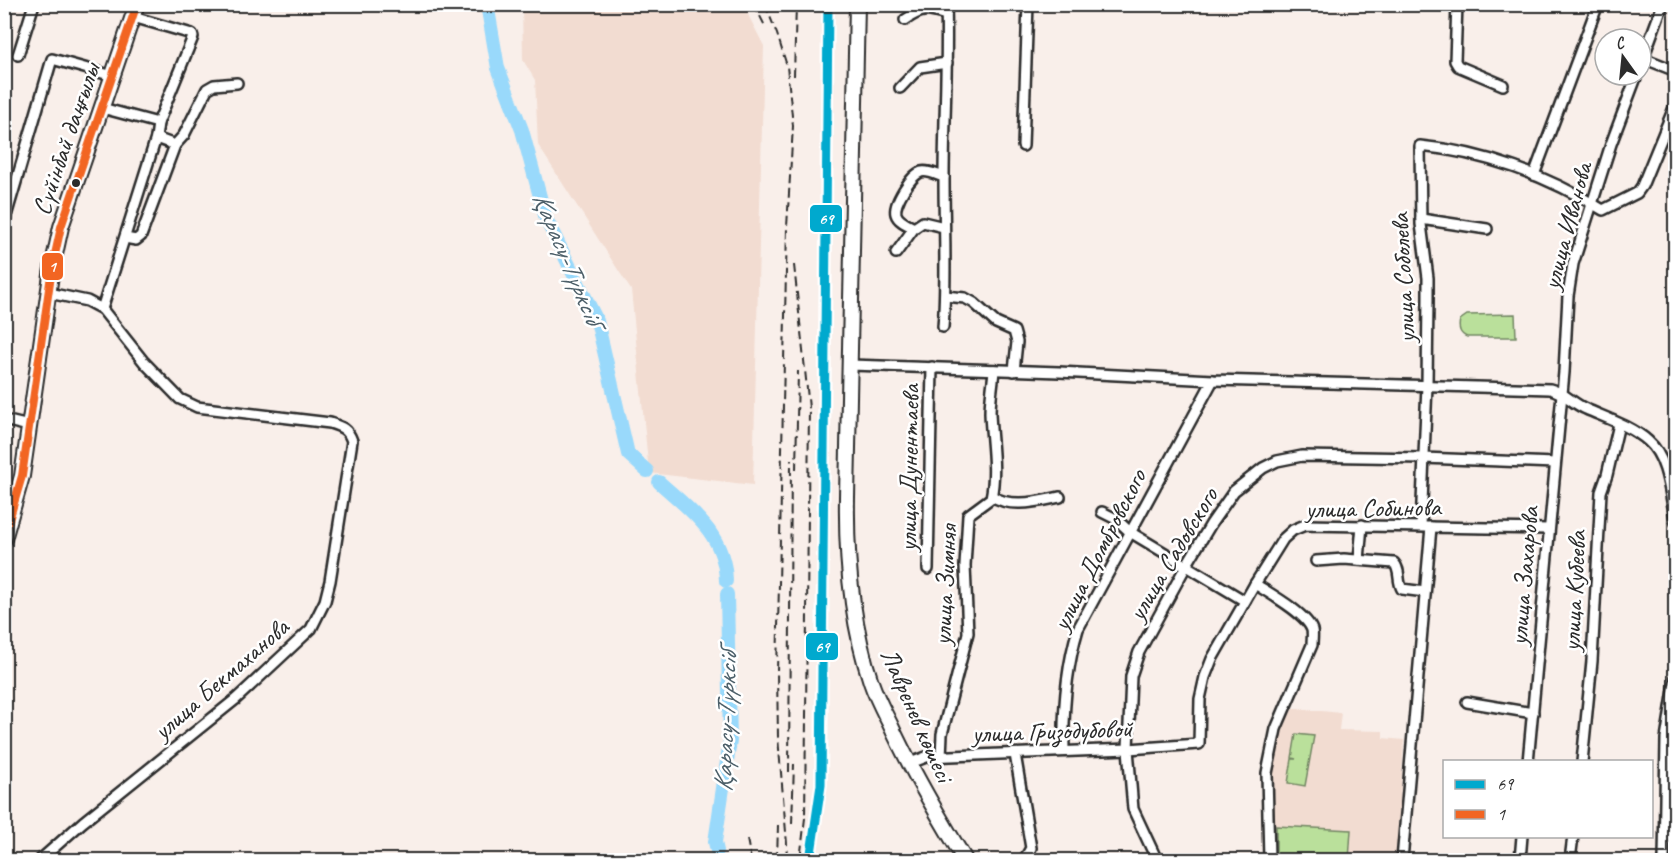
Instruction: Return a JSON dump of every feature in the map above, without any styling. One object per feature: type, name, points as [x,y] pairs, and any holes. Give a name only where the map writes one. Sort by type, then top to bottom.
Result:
[{"type":"main road","name":"Лавренев көшесі","points":[[857,4],[846,544],[849,583],[859,639],[871,684],[908,764],[965,861]]},
{"type":"main road","name":"Сүйінбай даңғылы","points":[[4,539],[22,476],[48,293],[61,228],[135,11]]},
{"type":"street","points":[[18,55],[34,4]]},
{"type":"street","points":[[943,327],[946,4]]},
{"type":"street","points":[[1023,146],[1028,4]]},
{"type":"street","points":[[1457,4],[1455,61],[1458,66],[1503,85]]},
{"type":"street","points":[[1534,175],[1598,4]]},
{"type":"street","points":[[1653,31],[1663,4]]},
{"type":"street","points":[[905,20],[918,11],[925,10],[946,15]]},
{"type":"street","points":[[48,293],[87,301],[102,309],[156,138],[158,123],[192,38],[192,34],[135,11]]},
{"type":"street","points":[[4,223],[9,190],[52,59],[112,76]]},
{"type":"street","points":[[900,88],[920,67],[947,63]]},
{"type":"street","points":[[1653,64],[1676,71]]},
{"type":"street","points":[[125,238],[136,240],[141,236],[175,145],[184,135],[207,89],[214,85],[237,83]]},
{"type":"street","name":"улица Иванова","points":[[1562,394],[1572,264],[1591,202],[1633,87]]},
{"type":"street","points":[[1591,202],[1603,210],[1637,193],[1642,186],[1676,103]]},
{"type":"street","points":[[102,108],[158,123]]},
{"type":"street","points":[[156,138],[175,145]]},
{"type":"street","name":"улица Соболева","points":[[1402,861],[1425,592],[1426,527],[1423,458],[1427,385],[1428,278],[1421,219],[1420,146],[1473,154],[1534,175],[1591,202]]},
{"type":"street","points":[[914,228],[896,215],[896,207],[909,181],[924,171],[944,177]]},
{"type":"street","points":[[1421,219],[1487,229]]},
{"type":"street","points":[[896,253],[914,228],[923,222],[944,227]]},
{"type":"street","points":[[945,296],[965,298],[996,323],[1014,331],[1017,342],[1014,371]]},
{"type":"street","name":"улица Бекмаханова","points":[[40,861],[83,822],[236,699],[311,629],[325,601],[330,580],[352,441],[342,426],[330,423],[196,407],[180,399],[144,362],[102,309]]},
{"type":"street","points":[[850,365],[1214,380],[1550,389],[1562,394],[1580,407],[1619,424],[1649,441],[1658,454],[1665,472],[1676,523]]},
{"type":"street","name":"улица Дунентаева","points":[[928,569],[932,368]]},
{"type":"street","points":[[994,370],[991,405],[992,496],[1000,501],[1033,503],[1060,497]]},
{"type":"street","name":"улица Домбровского","points":[[1064,751],[1064,710],[1071,654],[1078,629],[1214,380]]},
{"type":"street","name":"улица Захарова","points":[[1528,760],[1562,394]]},
{"type":"street","points":[[4,420],[29,426]]},
{"type":"street","name":"улица Кубеева","points":[[1582,760],[1592,661],[1601,492],[1619,424]]},
{"type":"street","name":"улица Садовского","points":[[1154,854],[1133,809],[1128,749],[1131,676],[1139,652],[1186,566],[1234,491],[1263,468],[1277,461],[1302,456],[1555,463]]},
{"type":"street","name":"улица Зимняя","points":[[941,757],[942,734],[968,633],[965,566],[968,514],[992,496]]},
{"type":"street","points":[[1102,512],[1116,519],[1130,532],[1245,601]]},
{"type":"street","name":"улица Собинова","points":[[1199,744],[1200,699],[1204,677],[1255,584],[1283,539],[1293,530],[1305,525],[1549,529]]},
{"type":"street","points":[[1359,560],[1362,525]]},
{"type":"street","points":[[1316,561],[1359,560],[1394,563],[1397,566],[1402,589],[1425,592]]},
{"type":"street","points":[[1255,584],[1292,608],[1312,630],[1312,645],[1276,729],[1267,773],[1269,861]]},
{"type":"street","points":[[1664,861],[1666,739],[1676,677]]},
{"type":"street","points":[[1467,702],[1533,713]]},
{"type":"street","name":"улица Гризодубовой","points":[[908,764],[926,758],[1199,744]]},
{"type":"street","points":[[1016,754],[1031,848],[1024,861]]},
{"type":"street","points":[[1520,861],[1522,838]]},
{"type":"street","points":[[1570,861],[1573,838]]},
{"type":"shaded area","points":[[522,5],[743,5],[764,46],[753,485],[649,473],[631,290],[538,145],[535,80],[523,60]]},
{"type":"shaded area","points":[[1293,708],[1341,713],[1339,730],[1383,731],[1383,738],[1404,740],[1396,860],[1273,860],[1271,775],[1280,729]]},
{"type":"green space","points":[[1515,314],[1516,337],[1467,337],[1460,330],[1460,320],[1467,315]]},
{"type":"green space","points":[[1296,734],[1314,736],[1305,786],[1288,783],[1292,759],[1296,759],[1292,758]]},
{"type":"green space","points":[[1276,826],[1351,830],[1349,860],[1276,860]]},
{"type":"waterway","name":"Қарасу-Түрксіб","points":[[487,4],[498,68],[522,130],[546,219],[597,321],[628,454],[647,471]]},
{"type":"waterway","name":"Қарасу-Түрксіб","points":[[659,482],[694,514],[713,537],[720,550],[726,581]]},
{"type":"waterway","name":"Қарасу-Түрксіб","points":[[717,851],[715,842],[730,741],[727,594]]},
{"type":"railway","points":[[754,4],[765,26]]},
{"type":"railway","points":[[765,4],[787,66],[793,126],[787,227],[777,672],[778,737],[787,844],[786,860]]},
{"type":"railway","points":[[794,76],[796,4]]},
{"type":"railway","points":[[794,265],[809,408],[805,818],[800,860]]},
{"type":"railway","points":[[796,470],[798,371]]},
{"type":"railway","points":[[789,772],[791,460]]},
{"type":"railway","points":[[792,824],[794,764]]},
{"type":"railway","points":[[777,860],[778,825]]},
{"type":"railway","points":[[747,839],[751,860]]},
{"type":"transit line","name":"1","points":[[4,537],[22,476],[52,268],[61,227],[137,4]]},
{"type":"transit line","name":"69","points":[[810,860],[821,785],[828,4]]}]
